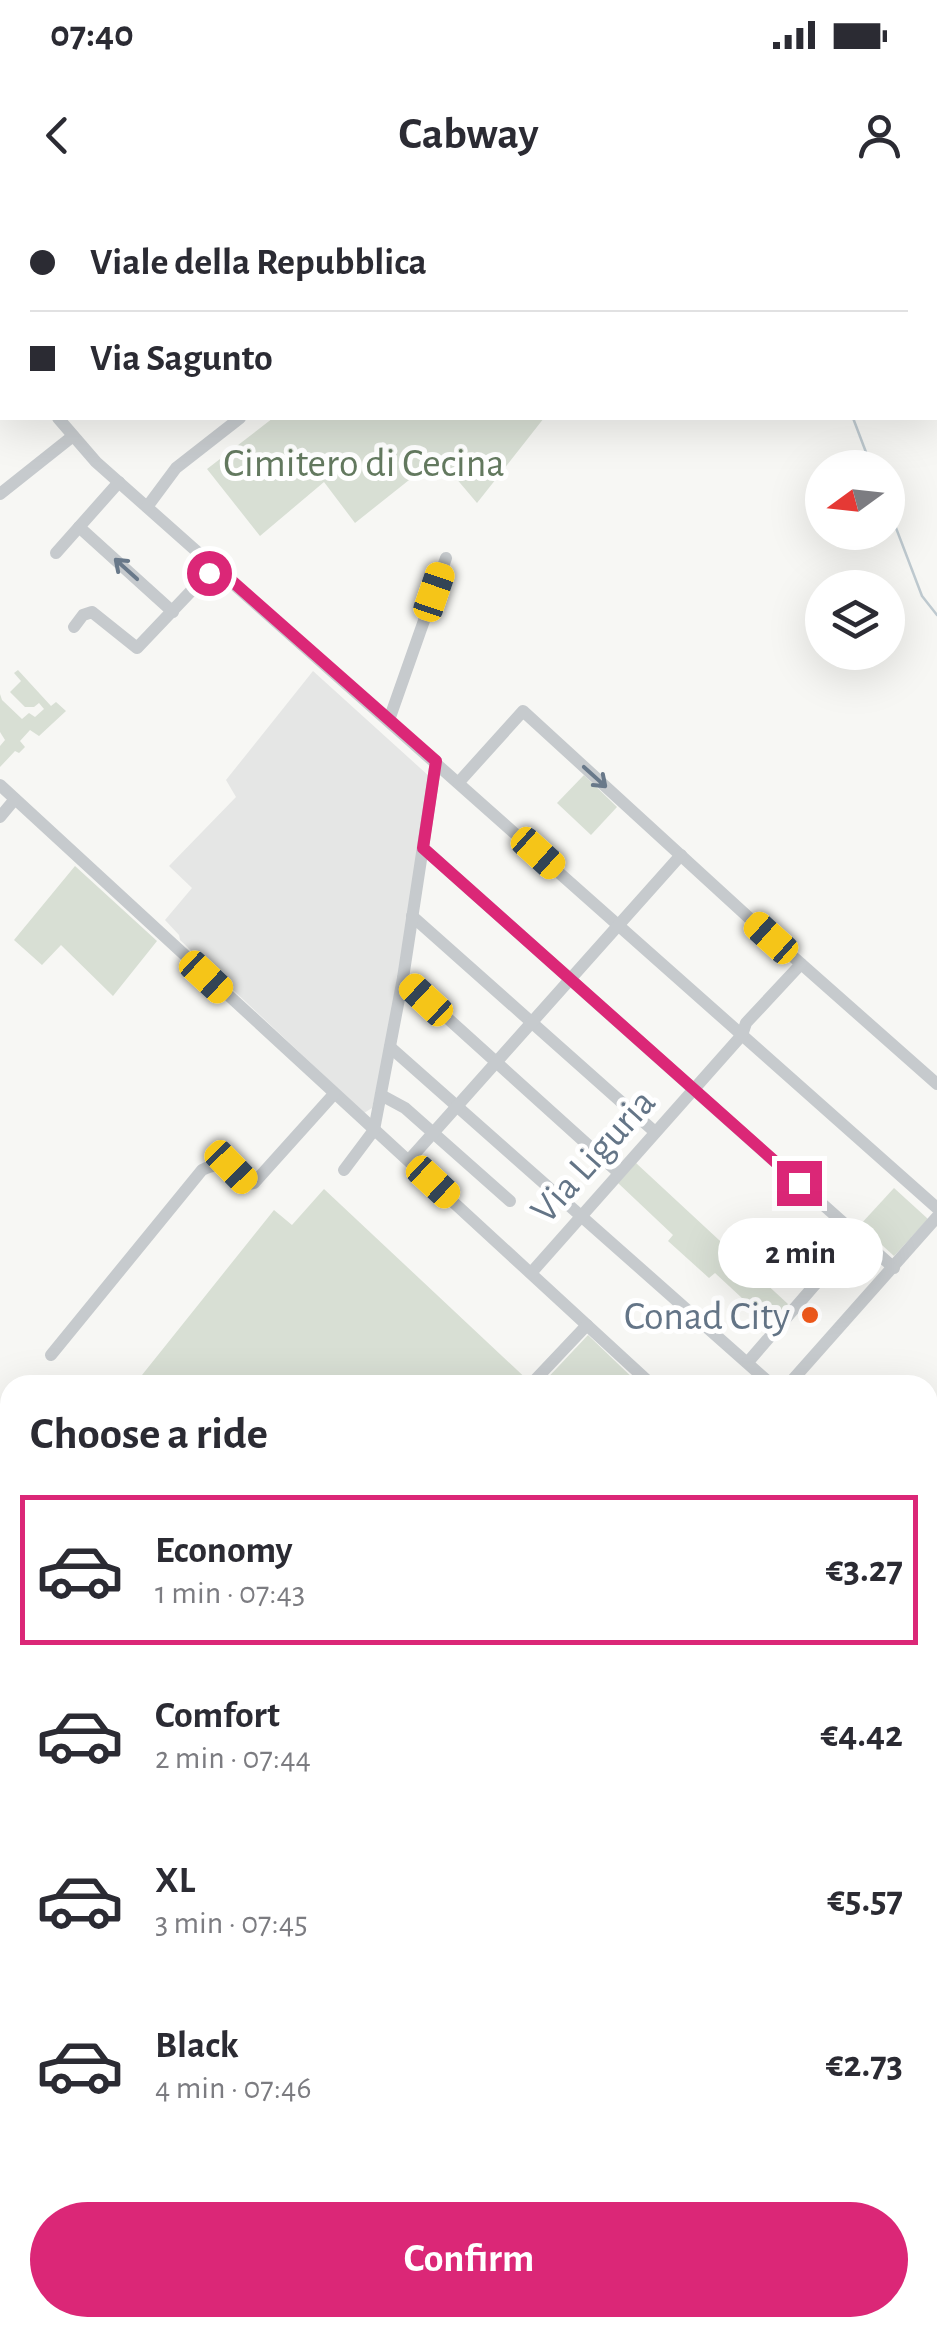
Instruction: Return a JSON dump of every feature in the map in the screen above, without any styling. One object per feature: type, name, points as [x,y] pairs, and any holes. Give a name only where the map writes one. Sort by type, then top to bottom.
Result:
[{"type":"street","points":[[60,420],[118,482],[937,1208]]},
{"type":"street","points":[[147,507],[176,468],[237,420]]},
{"type":"street","points":[[0,494],[73,436]]},
{"type":"street","points":[[56,553],[118,482]]},
{"type":"street","points":[[79,526],[173,612]]},
{"type":"street","points":[[389,720],[446,558]]},
{"type":"street","points":[[74,627],[83,615],[92,612],[137,648],[215,566]]},
{"type":"street","points":[[459,782],[523,711],[937,1084]]},
{"type":"street","points":[[344,1170],[374,1130],[436,761]]},
{"type":"street","points":[[0,785],[641,1375]]},
{"type":"street","points":[[0,816],[15,799]]},
{"type":"street","points":[[423,848],[894,1268]]},
{"type":"street","points":[[409,1160],[681,856]]},
{"type":"street","points":[[412,916],[656,1132]]},
{"type":"street","name":"Via Liguria","points":[[531,1272],[742,1035],[746,1023],[800,964]]},
{"type":"street","points":[[402,978],[619,1174]]},
{"type":"street","points":[[390,1047],[762,1375]]},
{"type":"street","points":[[51,1356],[202,1170],[213,1164],[231,1167],[248,1184],[254,1183],[334,1094]]},
{"type":"street","points":[[381,1095],[406,1108],[510,1201]]},
{"type":"street","points":[[797,1375],[937,1218]]},
{"type":"street","points":[[748,1362],[858,1235]]},
{"type":"street","points":[[540,1375],[586,1325]]},
{"type":"shaded area","points":[[313,671],[430,777],[388,1037],[372,1108],[364,1113],[180,940],[165,920],[192,888],[169,866],[236,797],[226,780]]},
{"type":"green space","name":"Cimitero di Cecina","points":[[270,420],[542,420],[477,503],[438,457],[355,523],[324,482],[260,536],[207,469]]},
{"type":"green space","points":[[18,670],[51,706],[56,702],[66,711],[39,736],[30,730],[20,741],[25,747],[19,753],[15,751],[0,767],[0,746],[5,740],[0,732],[0,694],[22,719],[29,713],[35,717],[44,709],[39,703],[25,707],[10,692],[21,681],[14,673]]},
{"type":"green space","points":[[584,775],[617,807],[591,835],[557,803]]},
{"type":"green space","points":[[75,866],[157,941],[113,996],[61,945],[42,965],[14,940]]},
{"type":"green space","points":[[636,1163],[788,1304],[770,1324],[715,1273],[709,1278],[668,1241],[673,1235],[618,1183]]},
{"type":"green space","points":[[894,1188],[928,1219],[894,1256],[860,1225]]},
{"type":"green space","points":[[324,1189],[522,1375],[142,1375],[274,1210],[292,1225]]},
{"type":"green space","points":[[588,1335],[630,1375],[550,1375]]},
{"type":"waterway","points":[[854,420],[865,450]]},
{"type":"waterway","points":[[904,550],[922,596],[937,615]]},
{"type":"place","name":"Conad City","points":[[810,1315]]},
{"type":"route","points":[[209,573],[215,566],[436,761],[423,848],[799,1183]]}]
